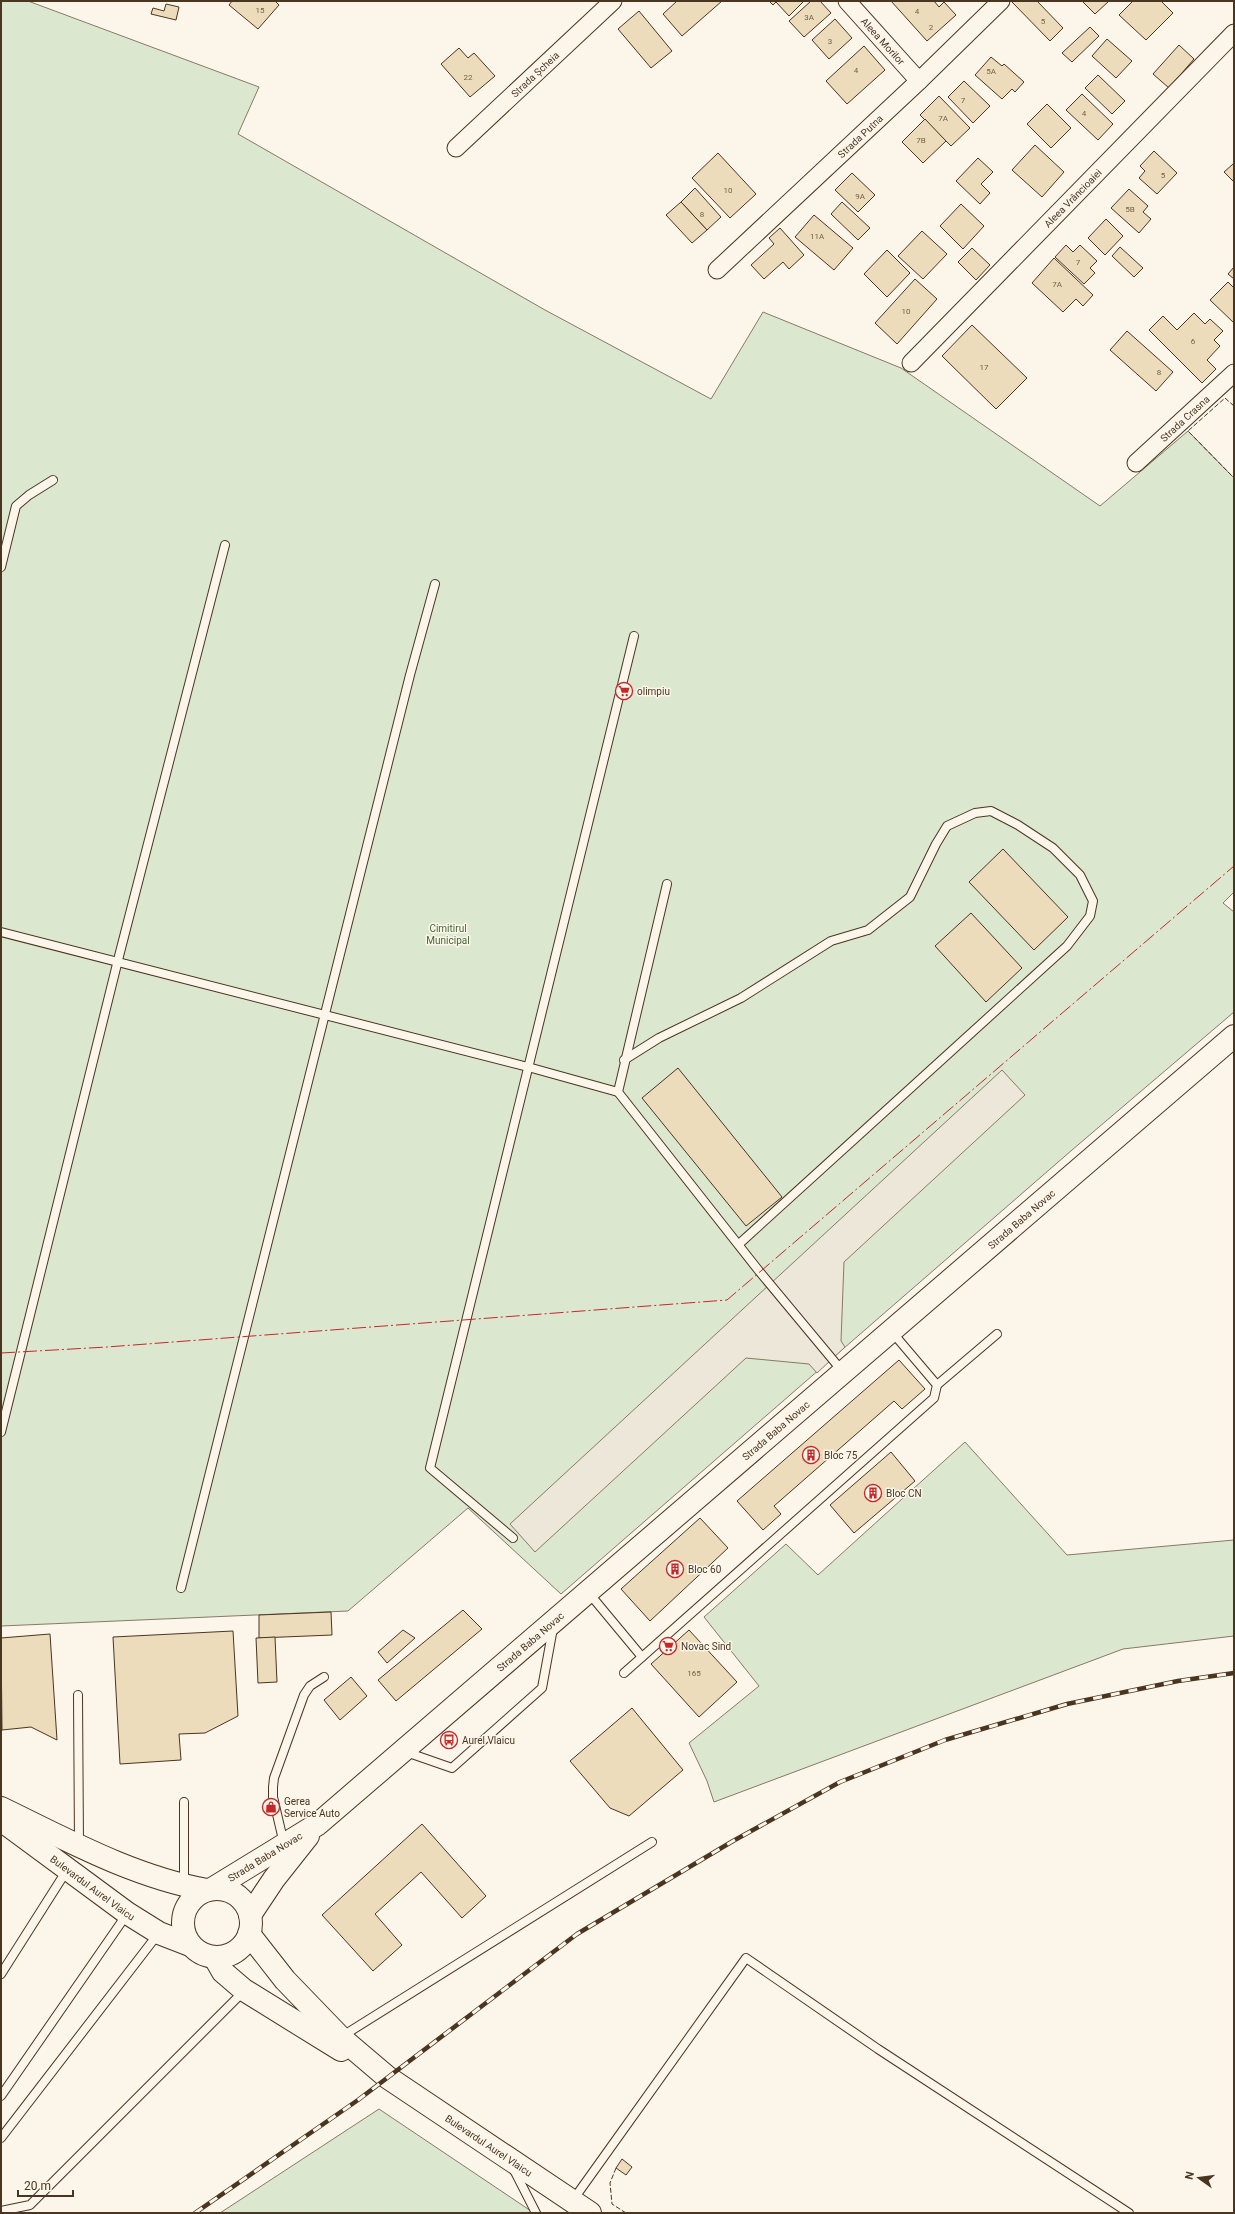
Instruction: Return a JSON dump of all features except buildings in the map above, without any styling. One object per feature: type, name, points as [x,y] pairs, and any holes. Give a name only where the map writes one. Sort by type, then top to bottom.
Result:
[{"type":"main road","name":"Strada Baba Novac","points":[[209,1889],[318,1824],[1234,1036]]},
{"type":"main road","points":[[1,1808],[79,1845],[151,1876],[184,1886],[222,1889],[240,1898],[250,1925],[244,1944],[236,1952],[226,1957],[215,1958],[197,1952],[184,1936],[182,1925],[183,1915],[187,1905],[194,1897],[209,1889]]},
{"type":"main road","name":"Bulevardul Aurel Vlaicu","points":[[1,1820],[127,1913],[159,1933],[190,1945]]},
{"type":"main road","name":"Strada Baba Novac","points":[[250,1925],[274,1879],[318,1824]]},
{"type":"main road","name":"Bulevardul Aurel Vlaicu","points":[[250,1925],[285,1980],[340,2037],[387,2076]]},
{"type":"main road","name":"Bulevardul Aurel Vlaicu","points":[[215,1958],[223,1972],[244,1990],[387,2076],[590,2213]]},
{"type":"street","name":"Strada Șcheia","points":[[456,148],[613,1]]},
{"type":"street","name":"Aleea Morilor","points":[[847,1],[919,81]]},
{"type":"street","name":"Strada Putna","points":[[717,270],[919,81],[1001,1]]},
{"type":"street","name":"Aleea Vrâncioaiei","points":[[911,363],[1234,33]]},
{"type":"street","name":"Strada Crasna","points":[[1136,463],[1234,373]]},
{"type":"lane","points":[[1,567],[16,506],[52,480]]},
{"type":"lane","points":[[1,1432],[118,960],[225,545]]},
{"type":"lane","points":[[181,1588],[324,1015],[435,584]]},
{"type":"lane","points":[[513,1538],[430,1468],[634,636]]},
{"type":"lane","points":[[624,1060],[659,1038],[741,998],[831,940],[868,930],[910,897],[936,844],[948,826],[975,813],[991,811],[1018,825],[1053,848],[1080,875],[1093,901],[1090,916],[1067,946],[738,1244]]},
{"type":"lane","points":[[618,1092],[624,1060],[667,884]]},
{"type":"lane","points":[[1,932],[118,960],[618,1092],[738,1244],[843,1372]]},
{"type":"lane","points":[[891,1331],[937,1385]]},
{"type":"lane","points":[[624,1673],[934,1398],[937,1385],[997,1334]]},
{"type":"lane","points":[[588,1592],[642,1657]]},
{"type":"lane","points":[[403,1751],[452,1768],[542,1688],[554,1621]]},
{"type":"lane","points":[[284,1845],[273,1797],[274,1778],[304,1695],[310,1686],[324,1677]]},
{"type":"lane","points":[[78,1695],[79,1845]]},
{"type":"lane","points":[[184,1802],[184,1886]]},
{"type":"lane","points":[[340,2037],[652,1842]]},
{"type":"lane","points":[[1,1974],[67,1869]]},
{"type":"lane","points":[[1,2096],[127,1913]]},
{"type":"lane","points":[[1,2138],[159,1933]]},
{"type":"lane","points":[[572,2201],[746,1958],[878,2049],[1129,2213]]},
{"type":"lane","points":[[1,2210],[30,2205],[244,1990]]},
{"type":"lane","points":[[507,2157],[536,2213]]},
{"type":"green space","name":"Cimitirul Municipal","points":[[1,1],[28,1],[259,87],[238,134],[545,310],[711,399],[763,312],[901,368],[1100,506],[1188,431],[1234,478],[1234,892],[1223,903],[1234,912],[1234,1012],[1072,1150],[561,1594],[468,1508],[348,1611],[1,1626]]},
{"type":"green space","points":[[965,1442],[1067,1555],[1234,1540],[1234,1636],[1123,1649],[714,1802],[707,1781],[689,1743],[759,1686],[704,1617],[786,1544],[818,1575]]},
{"type":"green space","points":[[379,2109],[534,2213],[220,2213]]},
{"type":"shaded area","points":[[1002,1070],[1025,1095],[844,1262],[841,1341],[845,1347],[817,1373],[809,1364],[746,1358],[535,1552],[510,1524]]},
{"type":"railway","points":[[195,2213],[358,2100],[577,1934],[733,1841],[840,1782],[945,1740],[1067,1704],[1178,1681],[1234,1673]]},
{"type":"fence","points":[[1234,406],[1225,398],[1188,431],[1234,478]]},
{"type":"fence","points":[[616,2168],[610,2183],[612,2204],[626,2213]]},
{"type":"power","points":[[1,1353],[107,1347],[727,1300],[1234,866]]},
{"type":"place","name":"olimpiu","points":[[624,691]]},
{"type":"place","name":"Bloc 75","points":[[811,1455]]},
{"type":"place","name":"Bloc CN","points":[[873,1493]]},
{"type":"place","name":"Bloc 60","points":[[675,1569]]},
{"type":"place","name":"Novac Sind","points":[[668,1646]]},
{"type":"place","name":"Aurel Vlaicu","points":[[449,1740]]},
{"type":"place","name":"Gerea Service Auto","points":[[271,1807]]}]
